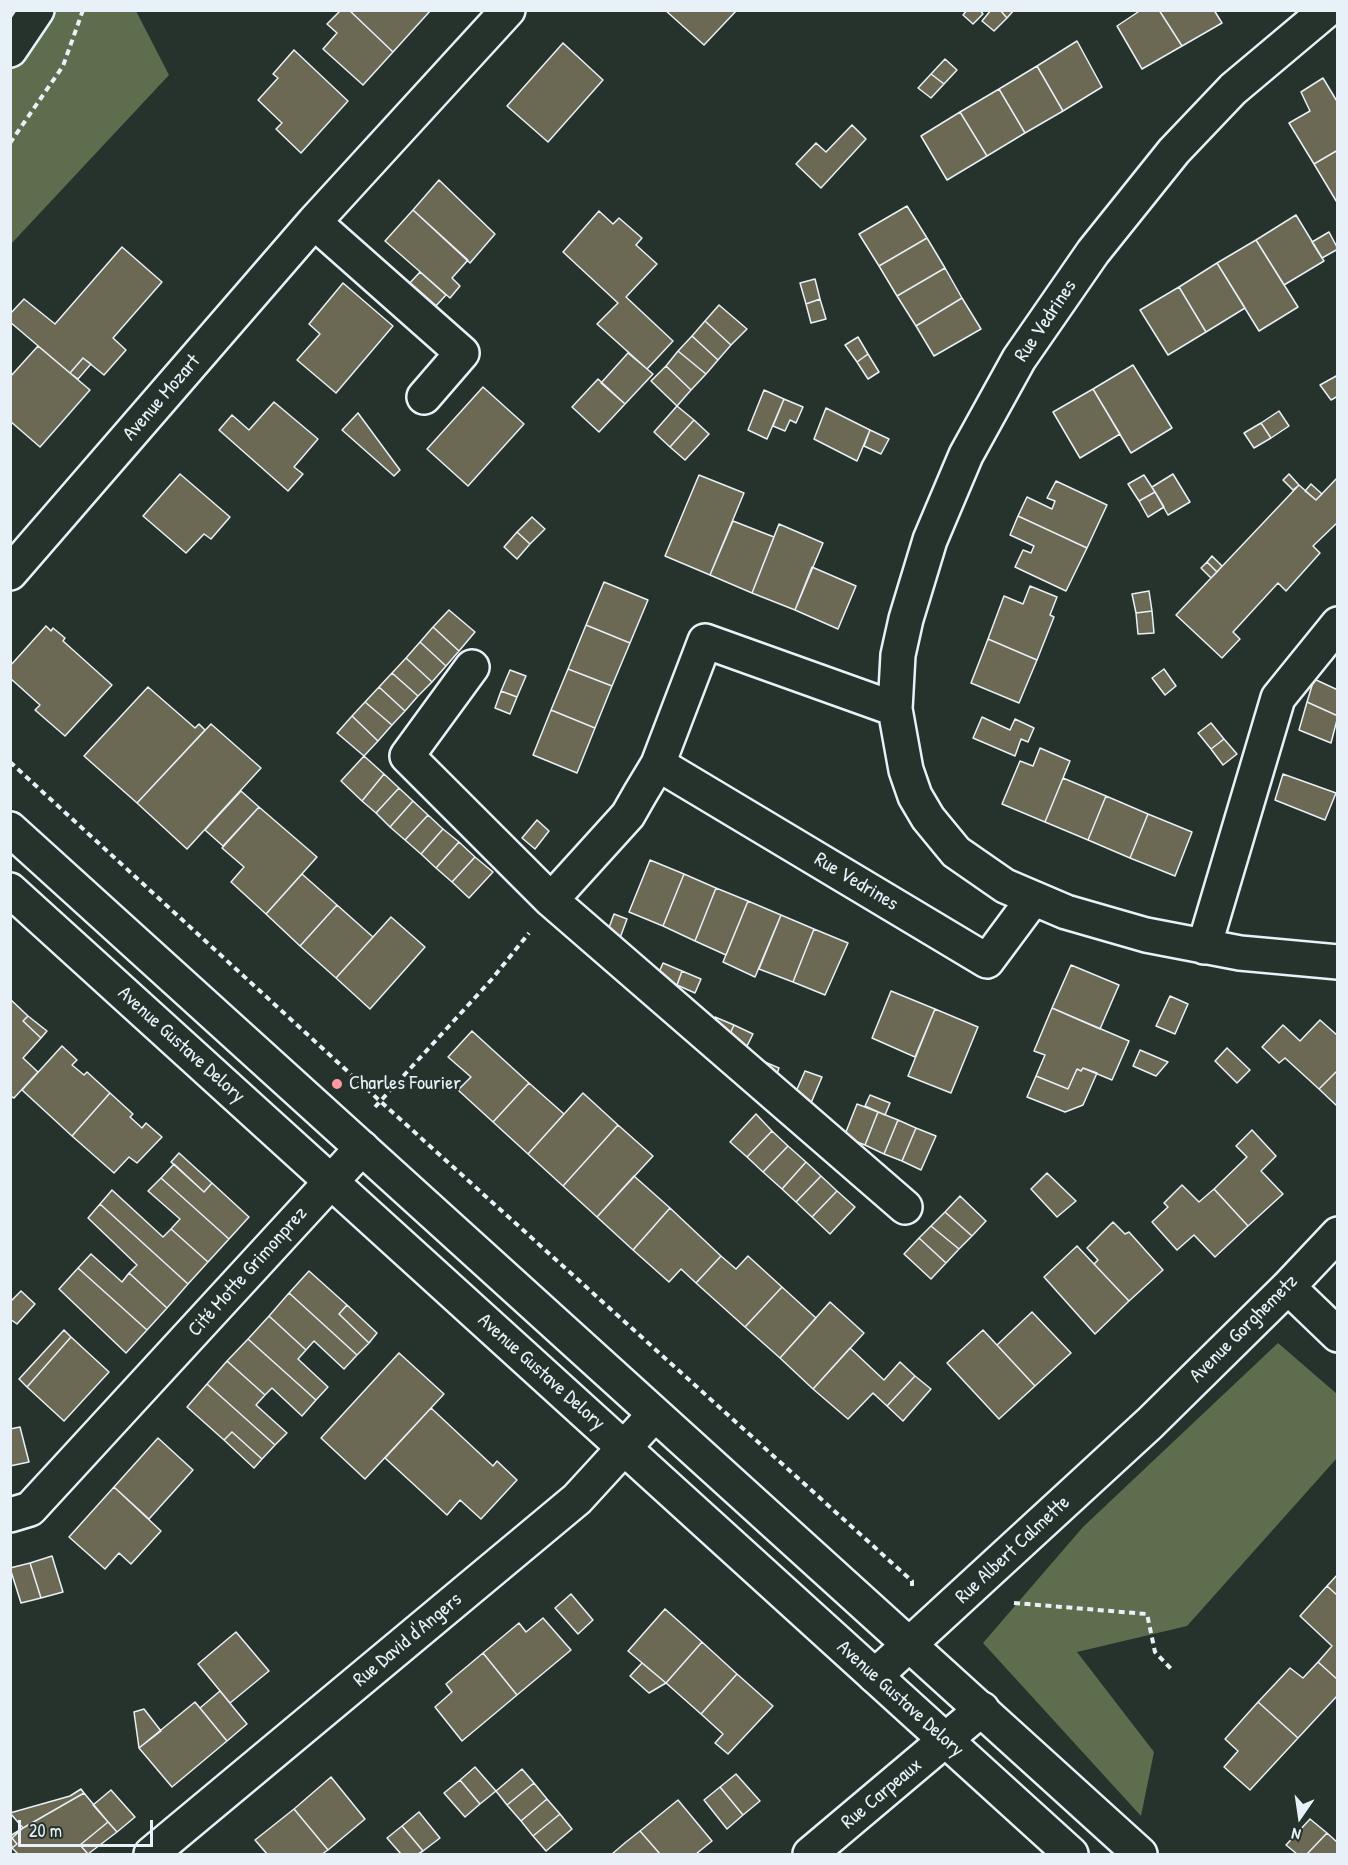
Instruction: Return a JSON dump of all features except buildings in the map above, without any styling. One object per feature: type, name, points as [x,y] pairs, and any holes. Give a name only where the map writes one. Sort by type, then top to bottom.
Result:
[{"type":"street","points":[[10,50],[37,10]]},
{"type":"street","name":"Avenue Mozart","points":[[10,573],[314,222],[508,10]]},
{"type":"street","name":"Rue Vedrines","points":[[1327,10],[1233,89],[1174,151],[1093,252],[1019,359],[966,455],[930,540],[906,619],[898,655],[895,709],[906,770],[928,818],[956,852],[979,870],[1033,899],[1098,922],[1204,948],[1338,962]]},
{"type":"street","points":[[314,222],[462,353],[424,397]]},
{"type":"street","points":[[1204,948],[1278,698],[1338,624]]},
{"type":"street","points":[[551,900],[628,815],[658,764],[705,641],[895,709]]},
{"type":"street","points":[[472,667],[407,756],[551,900],[904,1207]]},
{"type":"street","name":"Rue Vedrines","points":[[658,764],[987,961],[1033,899]]},
{"type":"street","points":[[10,830],[911,1644],[1140,1854]]},
{"type":"street","name":"Avenue Gustave Delory","points":[[10,890],[1071,1854]]},
{"type":"street","name":"Cité Motte Grimonprez","points":[[10,1515],[30,1509],[136,1397],[331,1182],[355,1142]]},
{"type":"street","name":"Avenue Gorghemetz","points":[[1150,1423],[1288,1287],[1338,1234]]},
{"type":"street","points":[[1288,1287],[1338,1335]]},
{"type":"street","name":"Rue David d'Angers","points":[[151,1854],[577,1499],[654,1414]]},
{"type":"street","name":"Rue Albert Calmette","points":[[875,1676],[1150,1423]]},
{"type":"street","name":"Rue Carpeaux","points":[[810,1854],[982,1709]]},
{"type":"path","points":[[10,143],[63,66],[83,10]]},
{"type":"path","points":[[10,762],[380,1101],[912,1581],[911,1644]]},
{"type":"path","points":[[355,1142],[380,1101],[492,979],[551,900]]},
{"type":"path","points":[[960,1599],[1147,1614],[1155,1652],[1173,1671]]},
{"type":"green space","points":[[11,11],[136,11],[169,75],[11,244]]},
{"type":"green space","points":[[1278,1343],[1337,1394],[1337,1458],[1187,1626],[1077,1652],[1154,1752],[1141,1816],[983,1643],[1083,1527]]},
{"type":"place","name":"Charles Fourier","points":[[337,1084]]}]
